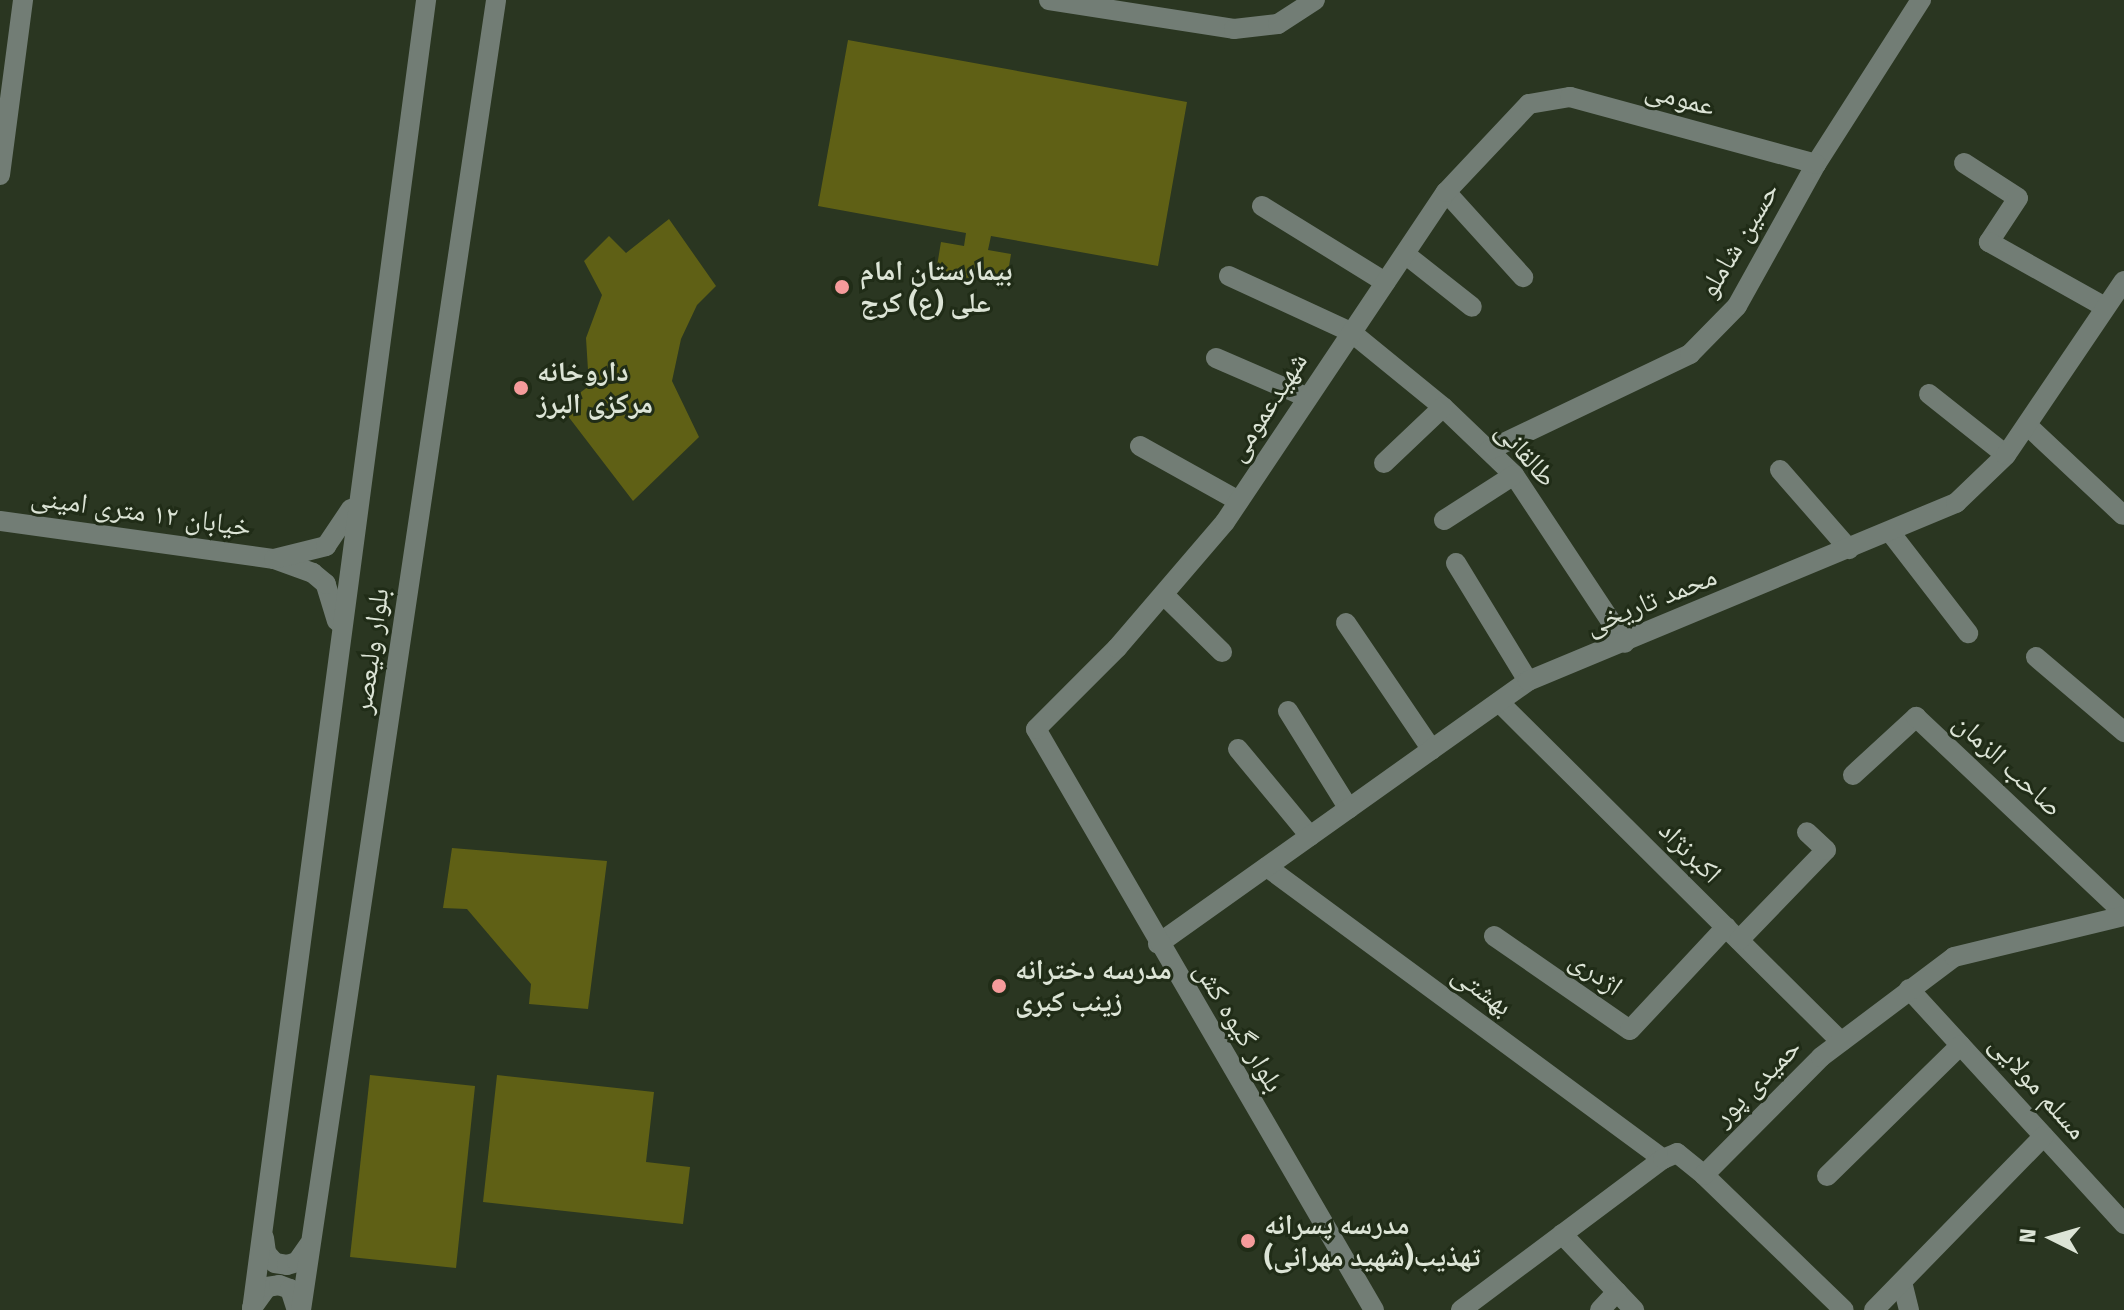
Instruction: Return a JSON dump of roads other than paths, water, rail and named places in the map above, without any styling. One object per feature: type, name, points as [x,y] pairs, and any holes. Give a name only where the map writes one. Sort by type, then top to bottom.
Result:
[{"type":"street","points":[[0,175],[23,0]]},
{"type":"street","name":"بلوار ولیعصر","points":[[252,1310],[426,0]]},
{"type":"street","name":"بلوار ولیعصر","points":[[299,1310],[312,1241],[496,0]]},
{"type":"street","points":[[1049,0],[1234,29],[1278,24],[1315,0]]},
{"type":"street","name":"حسین شاملو","points":[[1489,450],[1690,354],[1737,306],[1816,164],[1921,0]]},
{"type":"street","name":"عمومی","points":[[1529,104],[1570,97],[1816,164]]},
{"type":"street","name":"شهیدعمومی","points":[[1036,729],[1165,596],[1239,501],[1446,192],[1529,104]]},
{"type":"street","points":[[1964,163],[2018,198],[1989,242],[2105,307]]},
{"type":"street","points":[[1446,192],[1523,277]]},
{"type":"street","points":[[1262,206],[1385,282]]},
{"type":"street","points":[[1405,254],[1472,307]]},
{"type":"street","name":"طالقانی","points":[[1229,276],[1351,332],[1443,407],[1514,475],[1625,643]]},
{"type":"street","name":"محمد تاریخی","points":[[1158,944],[1528,681],[1956,503],[2006,455],[2028,426],[2124,281]]},
{"type":"street","points":[[1216,358],[1306,397]]},
{"type":"street","points":[[1929,394],[2006,455]]},
{"type":"street","points":[[1384,463],[1443,407]]},
{"type":"street","points":[[2028,426],[2123,515]]},
{"type":"street","points":[[1140,446],[1239,501]]},
{"type":"street","points":[[1780,470],[1849,549]]},
{"type":"street","points":[[1444,520],[1514,475]]},
{"type":"street","points":[[274,559],[326,546],[358,494]]},
{"type":"street","name":"خیابان ۱۲ متری امینی","points":[[0,521],[274,559]]},
{"type":"street","points":[[1890,532],[1968,633]]},
{"type":"street","points":[[274,559],[313,573],[326,584],[340,634]]},
{"type":"street","points":[[1456,563],[1528,681]]},
{"type":"street","points":[[1165,596],[1222,652]]},
{"type":"street","points":[[1346,623],[1432,750]]},
{"type":"street","points":[[2036,657],[2124,732]]},
{"type":"street","name":"اکبرنژاد","points":[[1499,702],[1841,1042]]},
{"type":"street","points":[[1288,711],[1349,809]]},
{"type":"street","name":"صاحب الزمان","points":[[1853,775],[1916,717],[2124,915]]},
{"type":"street","name":"بلوار گیوه کش","points":[[1036,729],[1158,944],[1374,1310]]},
{"type":"street","points":[[1238,749],[1310,836]]},
{"type":"street","points":[[1732,933],[1826,850],[1807,832]]},
{"type":"street","name":"بهشتی","points":[[1267,867],[1663,1159]]},
{"type":"street","name":"حمیدی پور","points":[[1704,1175],[1841,1042],[1954,957],[2124,915]]},
{"type":"street","name":"اژدری","points":[[1494,936],[1630,1030],[1732,933]]},
{"type":"street","name":"مسلم مولایی","points":[[1909,989],[2124,1224]]},
{"type":"street","points":[[1827,1176],[1961,1045]]},
{"type":"street","points":[[1874,1310],[2044,1136]]},
{"type":"street","points":[[1461,1310],[1663,1159],[1677,1153],[1704,1175],[1844,1310]]},
{"type":"street","points":[[263,1226],[266,1253],[275,1263],[297,1262],[312,1241]]},
{"type":"street","points":[[1562,1234],[1634,1310]]},
{"type":"street","points":[[1902,1282],[1909,1310]]},
{"type":"street","points":[[252,1310],[267,1287],[279,1285],[290,1289],[299,1310]]},
{"type":"street","points":[[1600,1310],[1617,1292]]},
{"type":"place","name":"بیمارستان امام علی (ع) کرج","points":[[842,287]]},
{"type":"place","name":"داروخانه مرکزی البرز","points":[[521,388]]},
{"type":"place","name":"مدرسه دخترانه زینب کبری","points":[[999,986]]},
{"type":"place","name":"مدرسه پسرانه تهذیب(شهید مهرانی)","points":[[1248,1241]]}]
